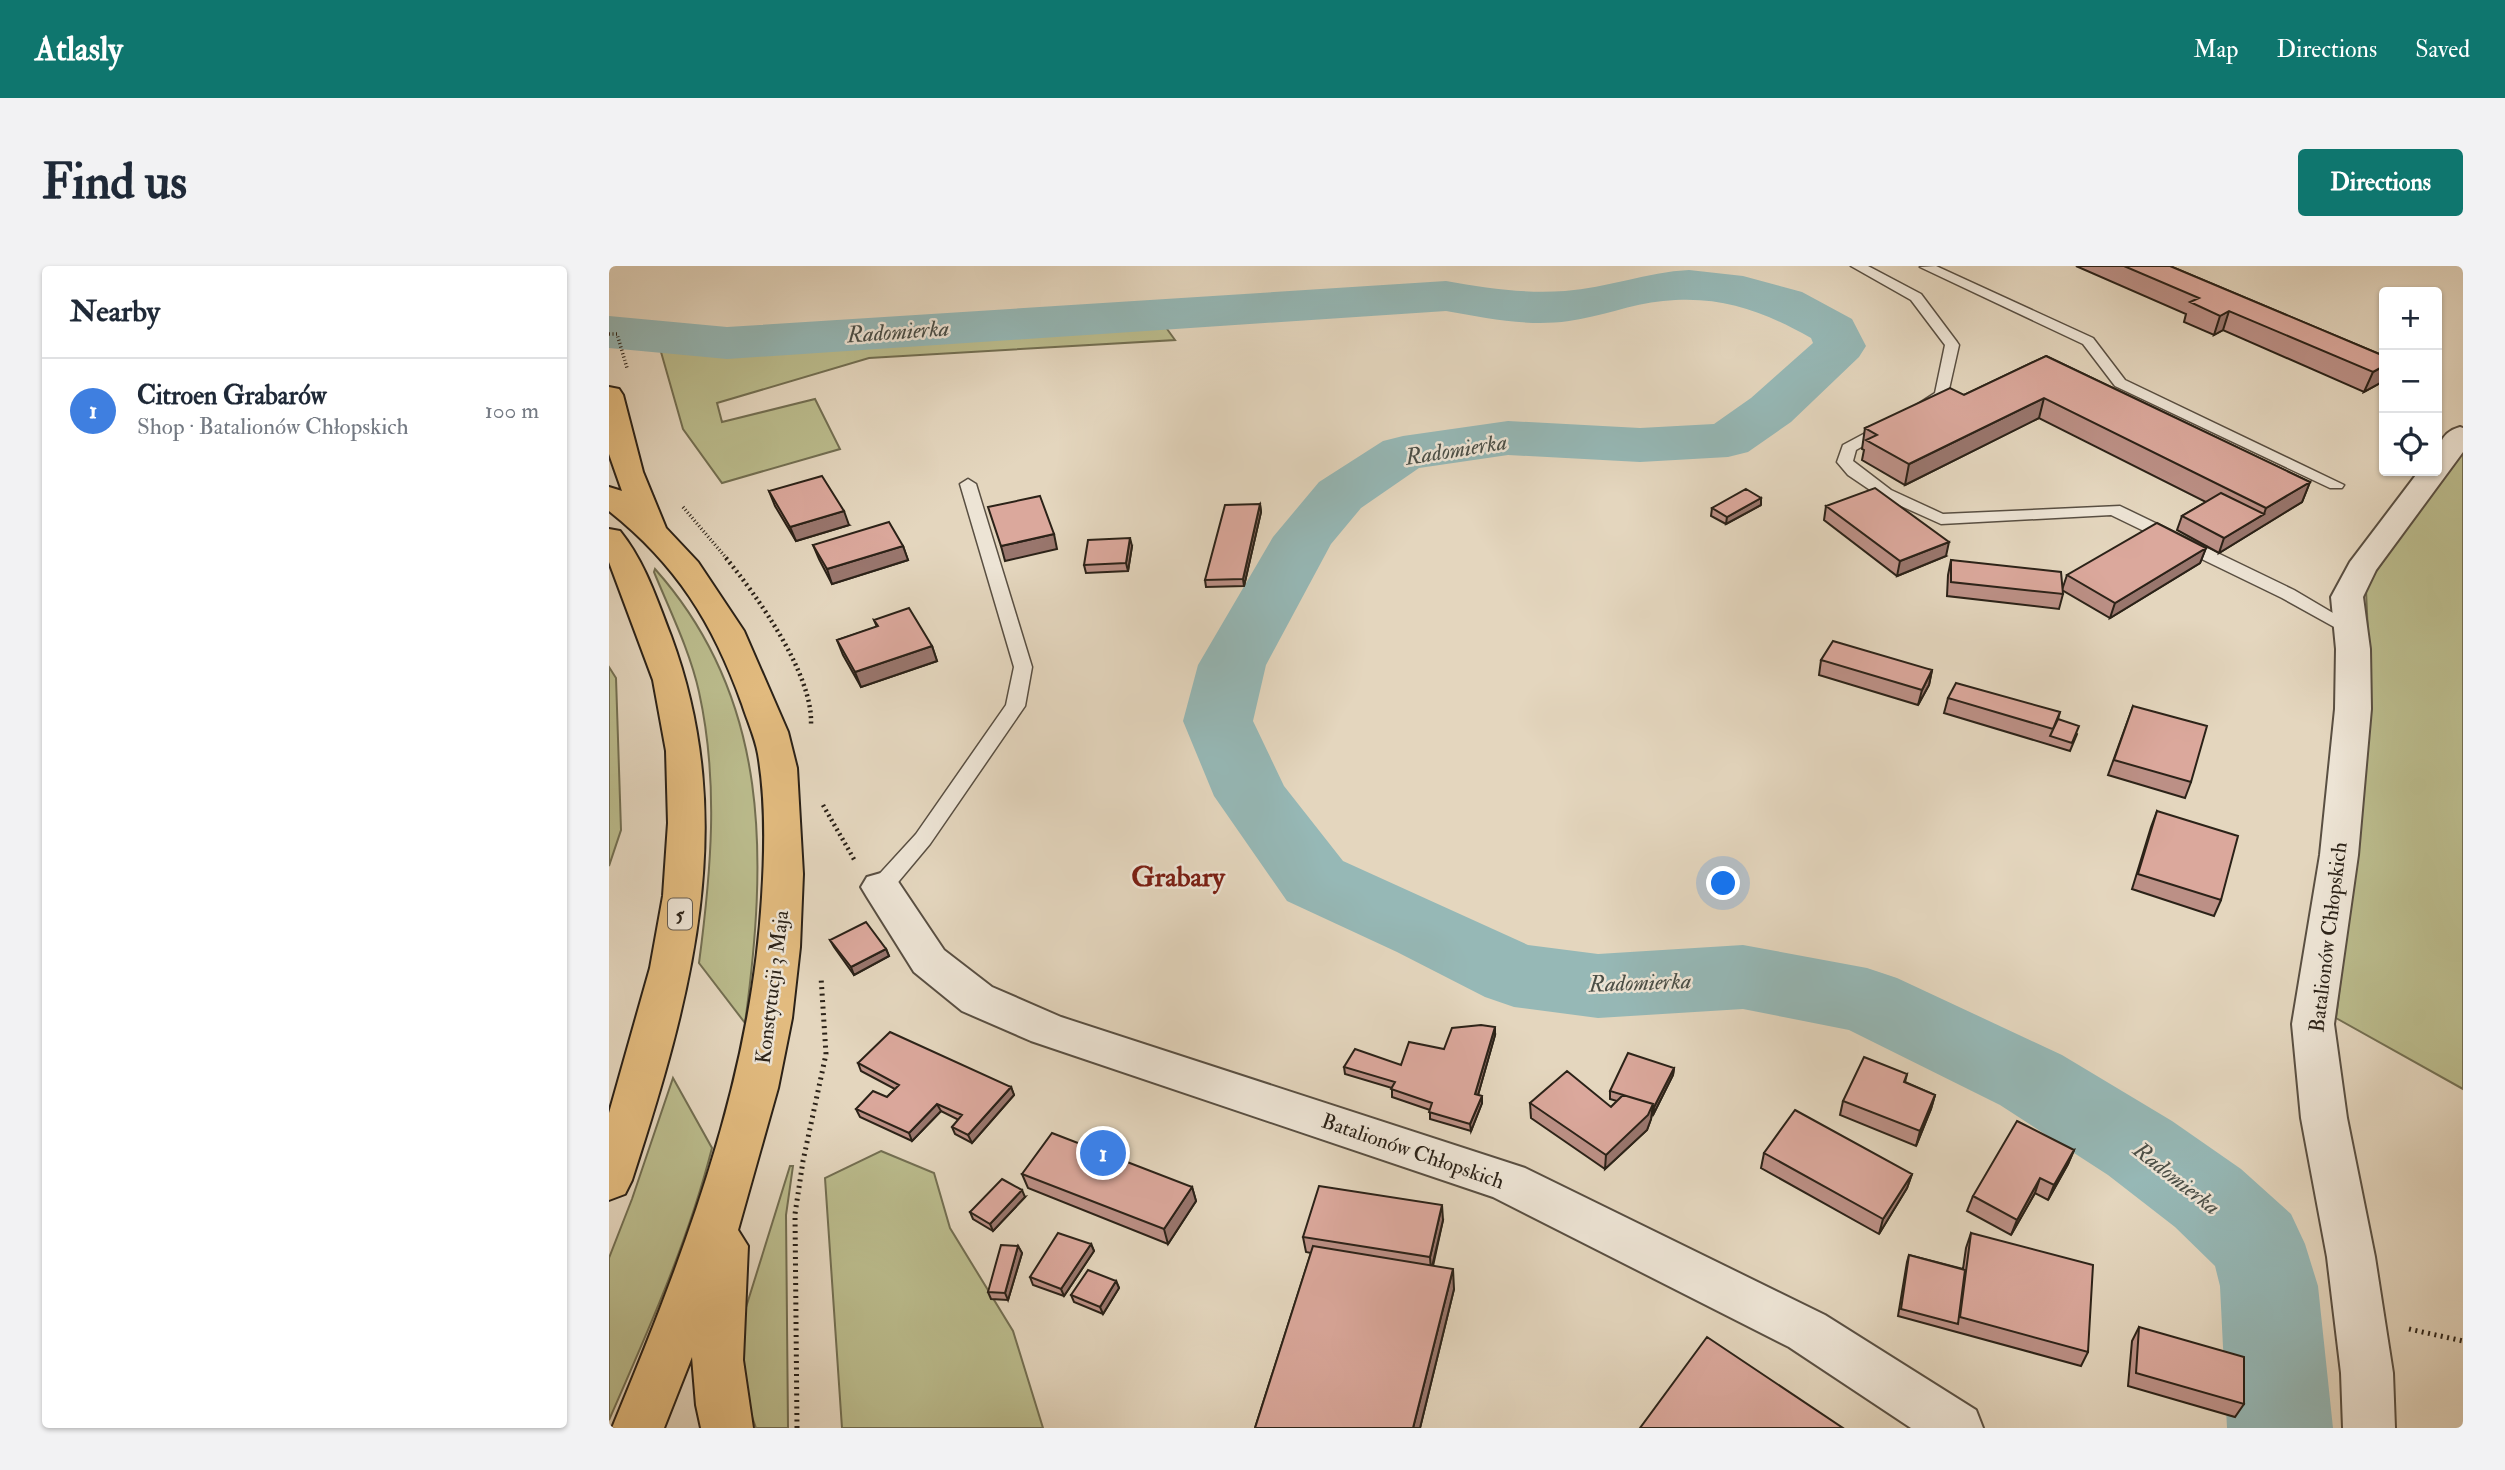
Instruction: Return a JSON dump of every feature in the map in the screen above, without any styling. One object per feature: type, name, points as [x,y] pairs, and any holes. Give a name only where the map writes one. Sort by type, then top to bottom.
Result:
[{"type":"main road","points":[[609,395],[628,472],[656,534]]},
{"type":"main road","name":"Konstytucji 3 Maja","points":[[609,496],[656,534],[687,570],[733,639],[775,751],[783,849],[783,932],[772,1021],[753,1104],[727,1197],[693,1295],[638,1428]]},
{"type":"main road","name":"5","points":[[609,538],[659,642],[676,696],[684,741],[687,800],[684,883],[672,968],[644,1081],[609,1180]]},
{"type":"main road","points":[[727,1197],[716,1355],[718,1397],[727,1428]]},
{"type":"street","name":"Batalionów Chłopskich","points":[[2442,460],[2461,436]]},
{"type":"street","name":"Batalionów Chłopskich","points":[[2368,1428],[2367,1373],[2351,1257],[2324,1118],[2313,1024],[2339,855],[2353,709],[2351,629],[2347,597],[2361,569],[2430,476]]},
{"type":"street","name":"Batalionów Chłopskich","points":[[881,887],[929,961],[977,999],[1046,1029],[1507,1182],[1807,1331],[1957,1428]]},
{"type":"lane","points":[[1858,266],[1912,273],[2088,341],[2120,383],[2336,485]]},
{"type":"lane","points":[[1912,273],[1916,297],[1952,345],[1942,396],[1849,448],[1845,462],[1854,472],[1885,493],[1941,519],[2113,510],[2288,594],[2351,629]]},
{"type":"lane","points":[[881,887],[923,839],[1015,706],[1023,667],[968,484]]},
{"type":"path","points":[[609,334],[617,334]]},
{"type":"path","points":[[819,799],[852,858],[881,887]]},
{"type":"path","points":[[797,1428],[795,1214],[827,1038],[820,963]]},
{"type":"green space","points":[[1162,322],[1175,340],[869,358],[717,403],[722,422],[815,399],[840,449],[722,483],[683,429],[661,352],[864,344]]},
{"type":"green space","points":[[2463,446],[2463,1089],[2336,1018],[2365,775],[2370,681],[2366,590]]},
{"type":"green space","points":[[655,569],[693,619],[722,672],[741,727],[752,784],[757,842],[757,902],[745,1023],[699,963],[710,861],[709,760],[695,677]]},
{"type":"green space","points":[[609,667],[616,678],[621,830],[609,866]]},
{"type":"green space","points":[[673,1078],[712,1148],[679,1252],[609,1420],[609,1258]]},
{"type":"green space","points":[[881,1151],[934,1173],[950,1228],[1013,1331],[1043,1428],[842,1428],[825,1178]]},
{"type":"green space","points":[[790,1166],[793,1166],[786,1215],[788,1428],[756,1428],[743,1391],[743,1317]]},
{"type":"building","points":[[2124,266],[2170,266],[2379,354],[2379,369],[2373,372],[2229,311],[2220,316],[2190,302],[2199,298]]},
{"type":"building","points":[[2046,356],[2310,482],[2266,508],[2044,398],[1909,464],[1866,440],[1877,435],[1865,428],[1950,388],[1964,395]]},
{"type":"building","points":[[822,476],[844,511],[790,527],[769,491]]},
{"type":"building","points":[[1875,488],[1949,542],[1900,561],[1826,506]]},
{"type":"building","points":[[1746,489],[1761,498],[1727,517],[1712,508]]},
{"type":"building","points":[[2221,493],[2264,514],[2224,538],[2182,516]]},
{"type":"building","points":[[1040,496],[1054,534],[1001,546],[988,507]]},
{"type":"building","points":[[1260,504],[1243,579],[1205,580],[1225,505]]},
{"type":"building","points":[[889,522],[903,546],[827,569],[813,545]]},
{"type":"building","points":[[2157,523],[2206,548],[2115,603],[2067,575]]},
{"type":"building","points":[[1130,538],[1126,563],[1084,565],[1088,540]]},
{"type":"building","points":[[1951,560],[2061,572],[2063,594],[1951,582]]},
{"type":"building","points":[[909,608],[932,646],[855,672],[837,640],[878,626],[874,620]]},
{"type":"building","points":[[1833,641],[1932,670],[1922,690],[1821,660]]},
{"type":"building","points":[[1956,683],[2060,712],[2053,729],[1948,698]]},
{"type":"building","points":[[2133,706],[2207,726],[2191,782],[2114,760]]},
{"type":"building","points":[[2058,719],[2079,726],[2072,743],[2050,736]]},
{"type":"building","points":[[2157,811],[2238,836],[2221,900],[2138,874]]},
{"type":"building","points":[[866,922],[886,949],[851,967],[830,940]]},
{"type":"building","points":[[1481,1025],[1495,1027],[1475,1094],[1482,1096],[1470,1124],[1429,1112],[1432,1103],[1391,1089],[1395,1082],[1344,1067],[1355,1049],[1401,1065],[1409,1042],[1444,1049],[1452,1028]]},
{"type":"building","points":[[890,1032],[1011,1087],[968,1135],[952,1127],[962,1115],[937,1104],[909,1133],[856,1109],[873,1091],[887,1097],[899,1085],[858,1063]]},
{"type":"building","points":[[1628,1053],[1674,1068],[1654,1107],[1653,1104],[1610,1091]]},
{"type":"building","points":[[1864,1057],[1907,1074],[1904,1082],[1935,1095],[1920,1131],[1843,1101]]},
{"type":"building","points":[[1567,1071],[1611,1107],[1623,1095],[1653,1104],[1648,1115],[1606,1155],[1530,1103]]},
{"type":"building","points":[[1795,1110],[1912,1174],[1883,1219],[1764,1153]]},
{"type":"building","points":[[2017,1121],[2074,1150],[2054,1185],[2040,1178],[2017,1220],[1973,1196]]},
{"type":"building","points":[[1052,1133],[1192,1187],[1164,1229],[1022,1174]]},
{"type":"building","points":[[1002,1179],[1022,1190],[990,1224],[970,1212]]},
{"type":"building","points":[[1319,1186],[1442,1205],[1430,1257],[1303,1237]]},
{"type":"building","points":[[1058,1233],[1091,1244],[1061,1289],[1030,1277]]},
{"type":"building","points":[[1971,1233],[2093,1265],[2088,1352],[1960,1317]]},
{"type":"building","points":[[1001,1245],[1018,1246],[1005,1293],[988,1292]]},
{"type":"building","points":[[1313,1246],[1453,1269],[1413,1428],[1255,1428]]},
{"type":"building","points":[[1909,1255],[1965,1270],[1958,1324],[1901,1309]]},
{"type":"building","points":[[1088,1270],[1116,1281],[1100,1307],[1071,1295]]},
{"type":"building","points":[[2139,1327],[2244,1357],[2244,1404],[2136,1373]]},
{"type":"building","points":[[1707,1337],[1843,1428],[1640,1428]]},
{"type":"waterway","name":"Radomierka","points":[[609,332],[727,343],[1446,296],[1517,308],[1568,306],[1662,286],[1689,285],[1743,291],[1784,303],[1834,330],[1840,346],[1771,410],[1728,440],[1640,445],[1508,438],[1403,453],[1340,495],[1304,537],[1232,665],[1218,721],[1251,796],[1315,881],[1426,931],[1514,975],[1598,986],[1743,977],[1867,1001],[2031,1080],[2140,1148],[2208,1198],[2257,1244],[2269,1286],[2280,1428]]},
{"type":"place","name":"Citroen Grabarów","points":[[1103,1153]]},
{"type":"district","name":"Grabary","points":[[1178,876]]}]
